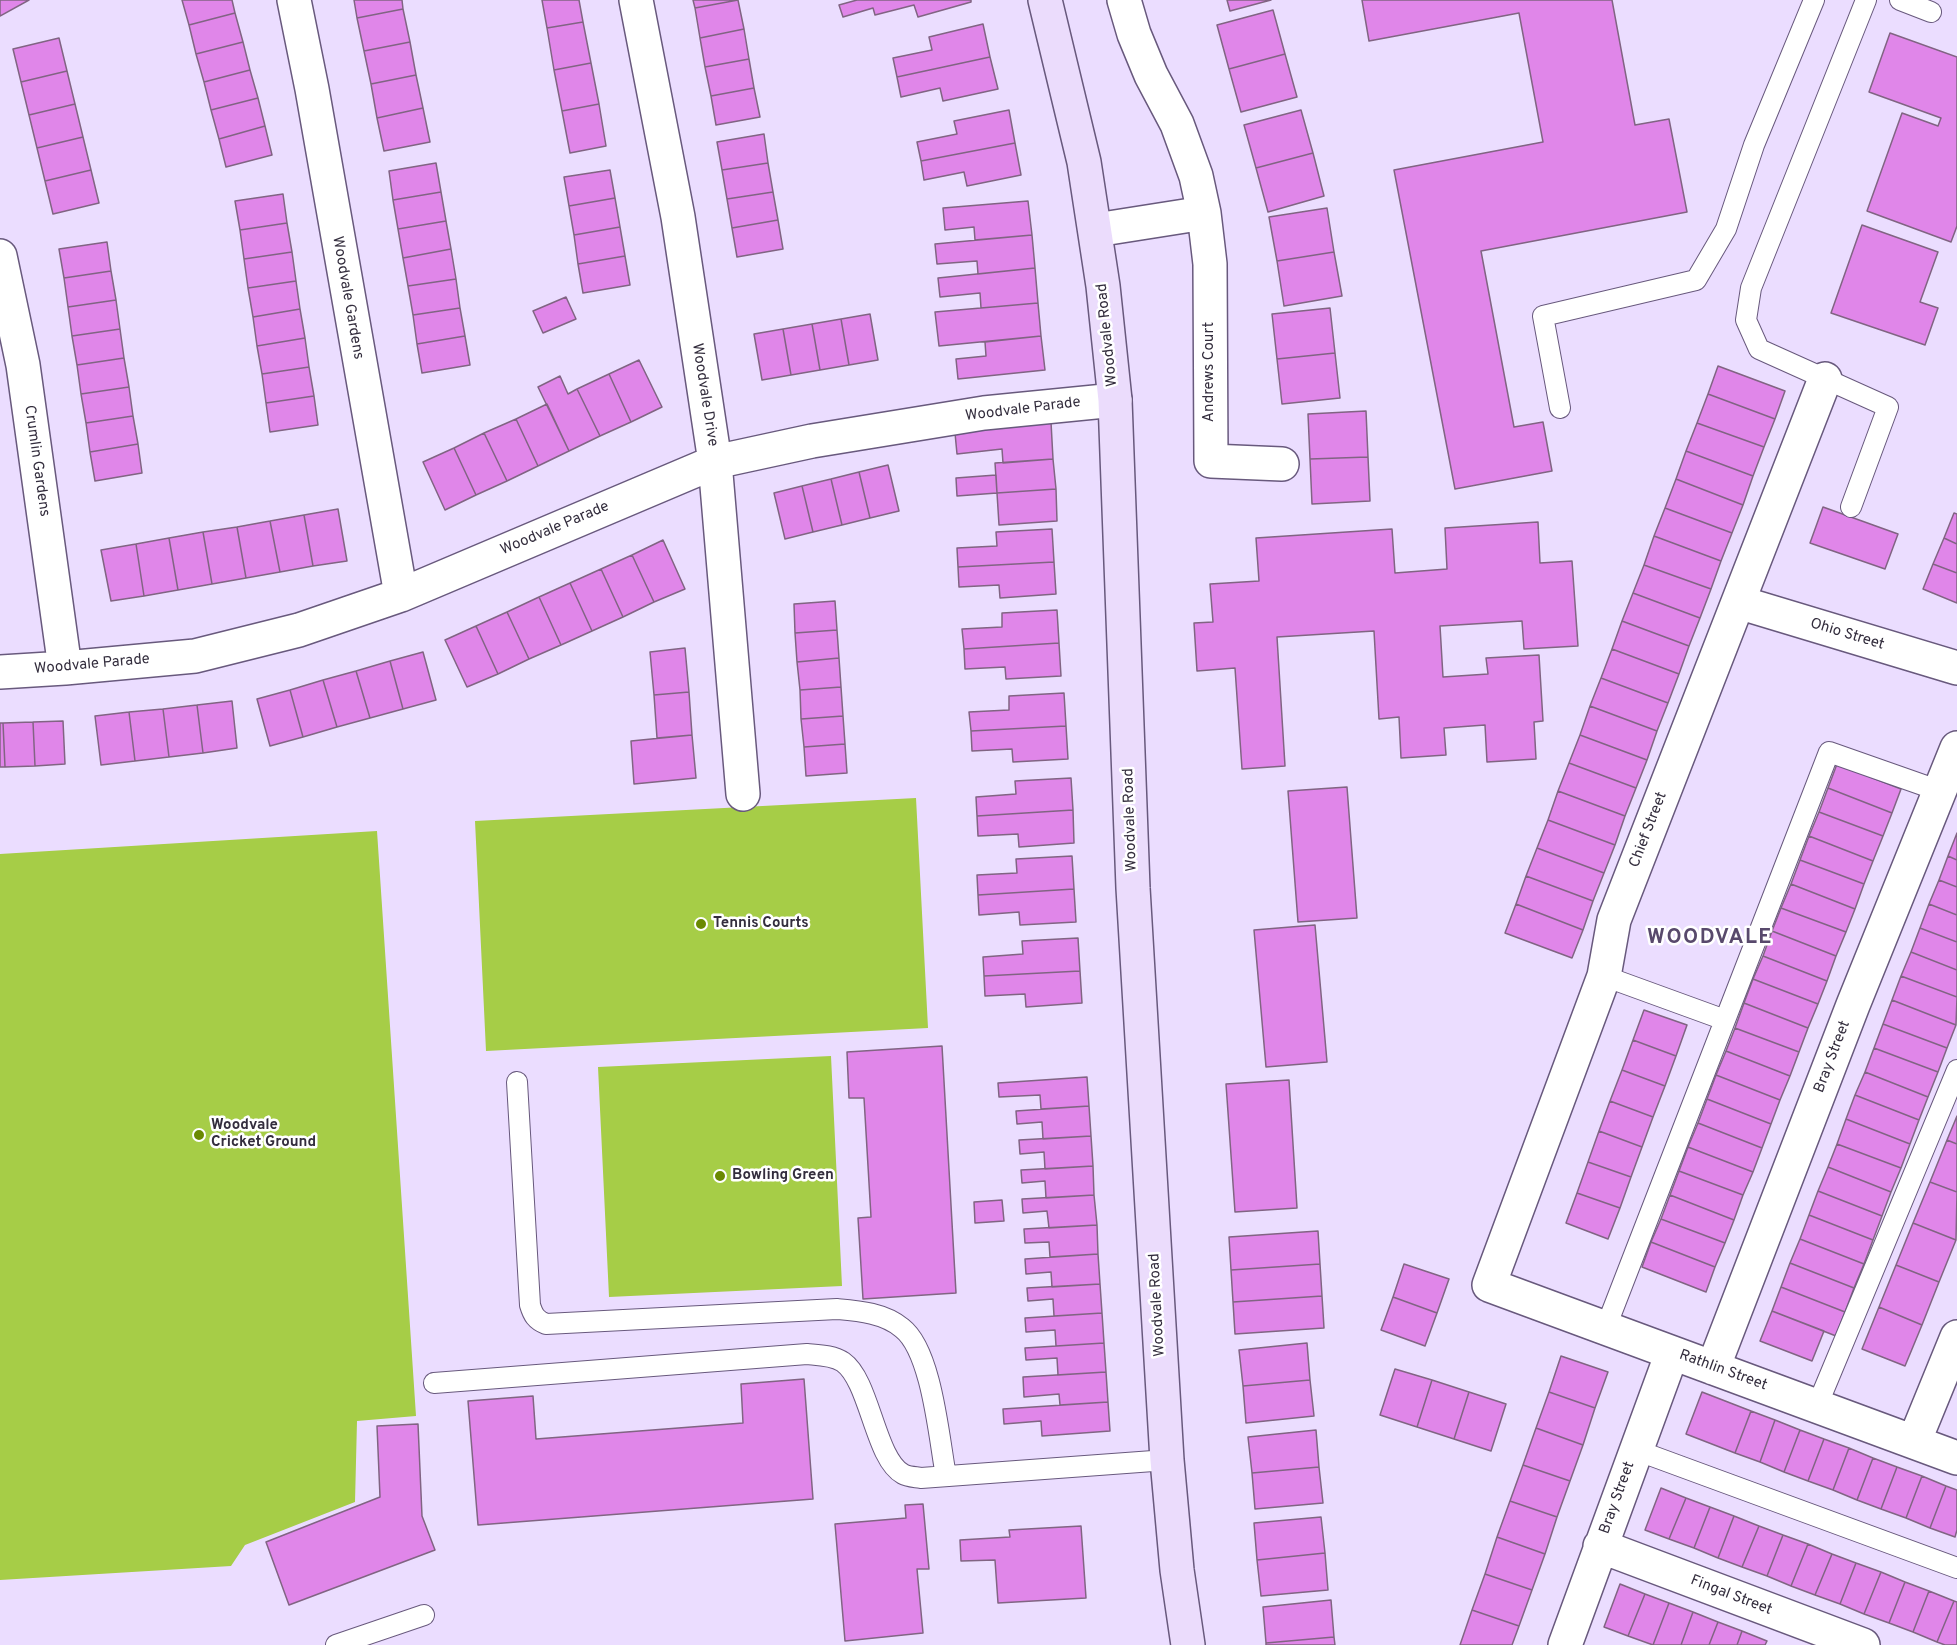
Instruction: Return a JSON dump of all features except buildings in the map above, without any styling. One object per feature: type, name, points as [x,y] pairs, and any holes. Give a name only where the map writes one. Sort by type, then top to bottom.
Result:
[{"type":"main road","name":"Woodvale Road","points":[[1045,0],[1084,162],[1096,230],[1115,400],[1133,888],[1167,1460],[1177,1570],[1188,1645]]},
{"type":"street","name":"Woodvale Gardens","points":[[294,0],[312,89],[401,595]]},
{"type":"street","name":"Woodvale Drive","points":[[636,0],[678,217],[714,462],[743,794]]},
{"type":"street","name":"Andrews Court","points":[[1124,0],[1134,34],[1151,75],[1177,124],[1196,176],[1204,213],[1210,264],[1211,461],[1282,464]]},
{"type":"street","points":[[1096,230],[1204,213]]},
{"type":"street","name":"Crumlin Gardens","points":[[0,256],[23,365],[65,668]]},
{"type":"street","name":"Chief Street","points":[[1489,1285],[1604,976],[1614,920],[1825,379]]},
{"type":"street","name":"Woodvale Parade","points":[[0,672],[195,656],[299,630],[401,595],[714,462],[812,441],[984,413],[1115,400]]},
{"type":"street","name":"Ohio Street","points":[[1738,602],[1957,668]]},
{"type":"street","name":"Bray Street","points":[[1713,1368],[1853,1005],[1957,748]]},
{"type":"street","name":"Rathlin Street","points":[[1489,1285],[1957,1458]]},
{"type":"street","points":[[1914,1442],[1957,1337]]},
{"type":"street","name":"Bray Street","points":[[1565,1645],[1672,1353]]},
{"type":"street","name":"Fingal Street","points":[[1600,1546],[1863,1645]]},
{"type":"lane","points":[[1560,408],[1543,316],[1696,280],[1726,229],[1754,145],[1814,0]]},
{"type":"lane","points":[[1851,507],[1888,406],[1759,349],[1746,321],[1751,288],[1866,0]]},
{"type":"lane","points":[[1900,0],[1931,12]]},
{"type":"lane","points":[[1606,1327],[1829,752],[1940,791]]},
{"type":"lane","points":[[1604,976],[1725,1020]]},
{"type":"lane","points":[[1817,1406],[1957,1070]]},
{"type":"lane","points":[[517,1082],[530,1305],[538,1321],[546,1324],[837,1309],[864,1311],[888,1319],[904,1328],[916,1345],[926,1367],[946,1476]]},
{"type":"lane","points":[[434,1383],[807,1354],[827,1356],[843,1362],[855,1376],[891,1464],[904,1474],[921,1479],[1167,1460]]},
{"type":"lane","points":[[1636,1450],[1957,1568]]},
{"type":"lane","points":[[336,1645],[424,1615]]},
{"type":"green space","name":"Tennis Courts","points":[[916,798],[928,1028],[486,1051],[475,821]]},
{"type":"green space","name":"Woodvale Cricket Ground","points":[[377,831],[416,1416],[357,1421],[355,1502],[245,1545],[231,1566],[0,1580],[0,854]]},
{"type":"green space","name":"Bowling Green","points":[[831,1056],[842,1286],[609,1297],[598,1067]]},
{"type":"place","name":"Tennis Courts","points":[[701,924]]},
{"type":"place","name":"Woodvale Cricket Ground","points":[[199,1135]]},
{"type":"place","name":"Bowling Green","points":[[720,1176]]},
{"type":"district","name":"WOODVALE","points":[[1710,939]]}]
